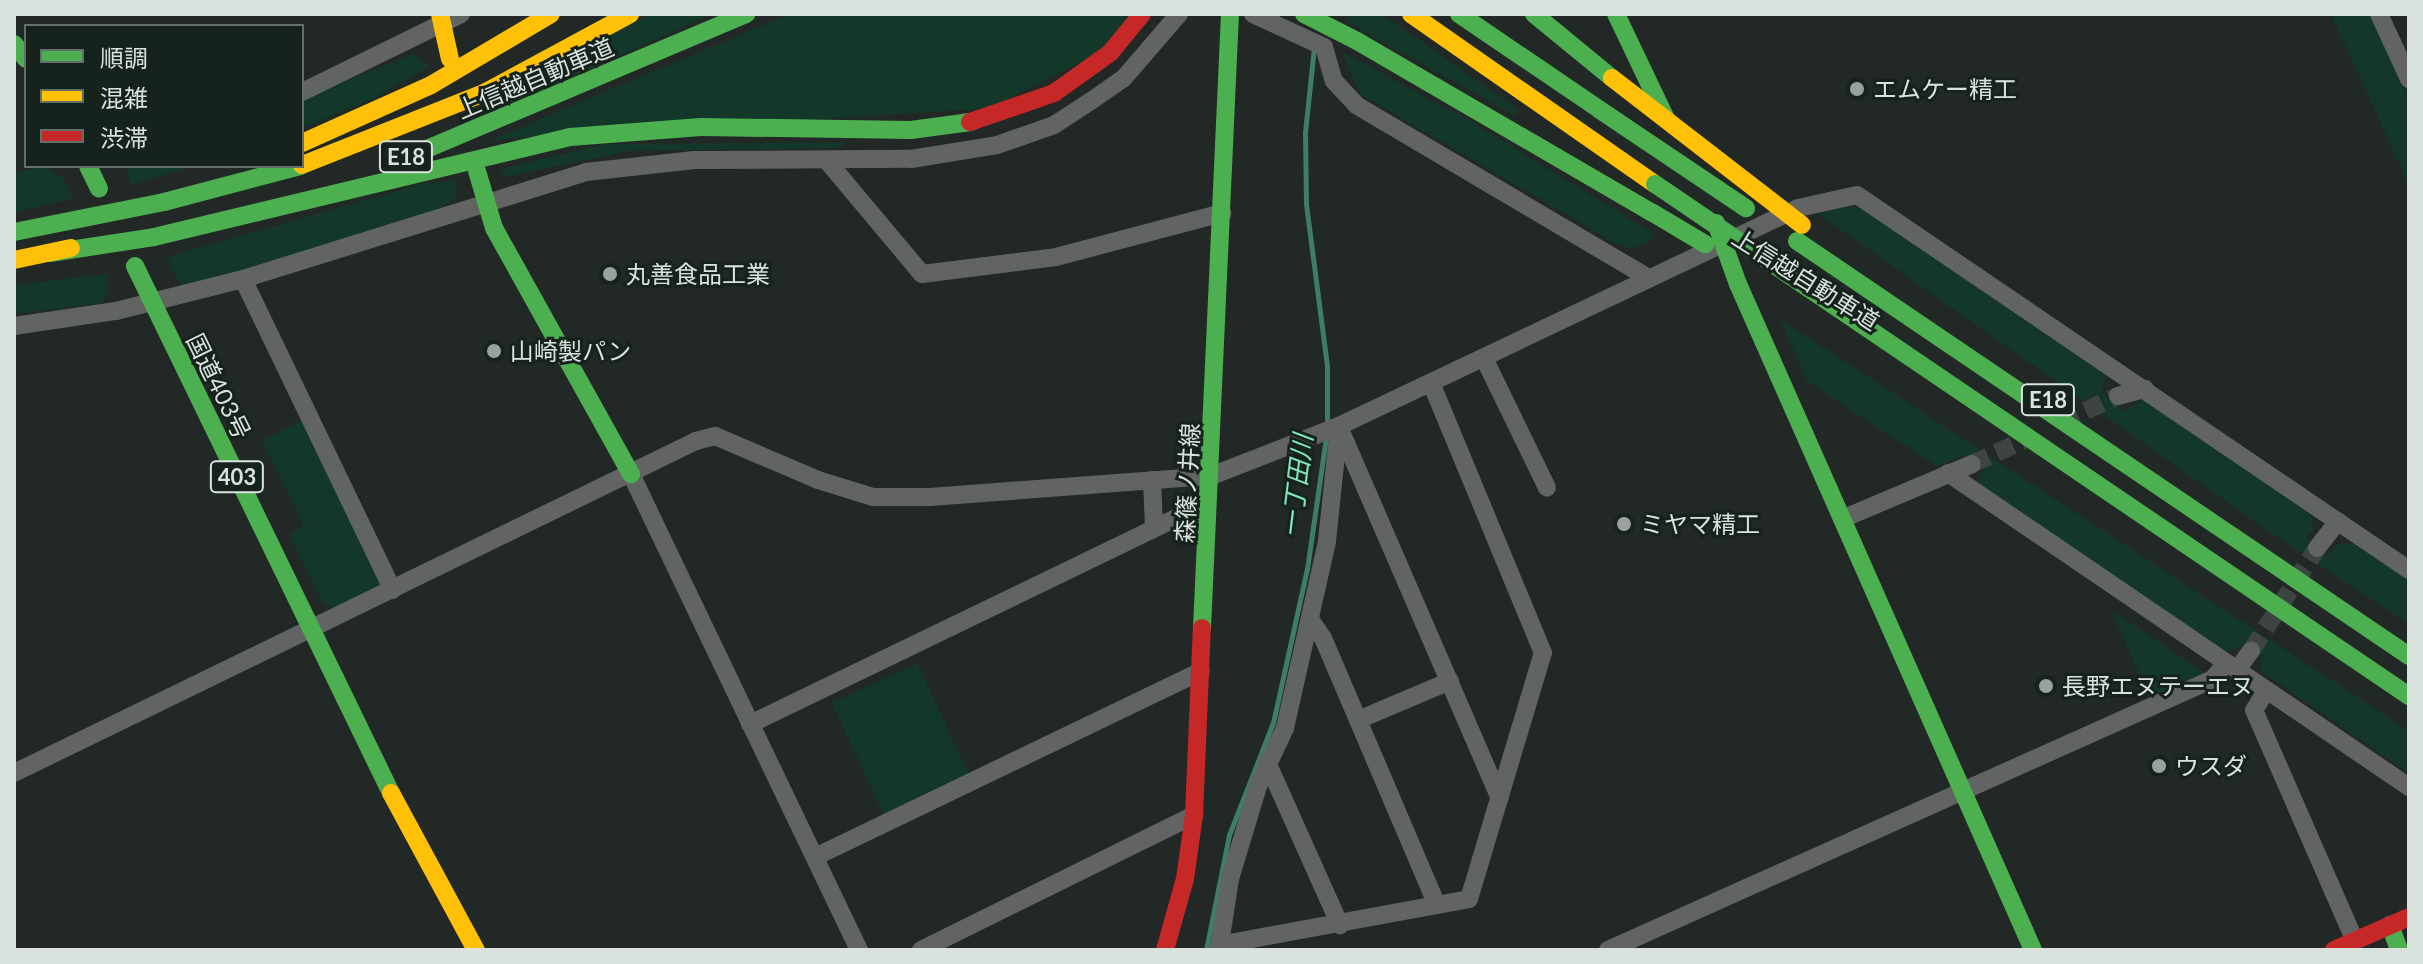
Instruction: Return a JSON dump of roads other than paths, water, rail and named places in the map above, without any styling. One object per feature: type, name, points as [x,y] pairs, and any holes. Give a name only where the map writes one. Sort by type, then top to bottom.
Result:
[{"type":"main road","points":[[304,142],[431,85],[551,14]]},
{"type":"main road","name":"上信越自動車道","points":[[304,165],[486,92],[630,14]]},
{"type":"main road","name":"上信越自動車道","points":[[14,260],[191,221],[380,166],[503,119],[746,14]]},
{"type":"main road","points":[[50,253],[154,237],[570,137],[701,127],[911,130],[985,120],[1024,108],[1064,87],[1110,53],[1142,14]]},
{"type":"main road","name":"森篠ノ井線","points":[[1165,950],[1185,879],[1194,815],[1230,14]]},
{"type":"main road","name":"上信越自動車道","points":[[1304,14],[1357,41],[1653,213],[1782,281]]},
{"type":"main road","name":"上信越自動車道","points":[[1411,14],[1655,184],[1782,281],[2409,696]]},
{"type":"main road","name":"上信越自動車道","points":[[1459,14],[1600,110],[1799,233],[2409,656]]},
{"type":"main road","name":"上信越自動車道","points":[[1534,14],[1799,233]]},
{"type":"main road","points":[[1616,14],[1725,240],[1738,284],[2033,950]]},
{"type":"main road","points":[[441,19],[450,59]]},
{"type":"main road","points":[[89,168],[99,189]]},
{"type":"main road","points":[[14,232],[232,168]]},
{"type":"main road","name":"上信越自動車道","points":[[14,232],[203,193],[294,168]]},
{"type":"main road","points":[[477,171],[494,228],[631,474]]},
{"type":"main road","name":"国道403号","points":[[135,266],[310,628],[324,655],[359,698],[437,858],[451,911],[476,950]]},
{"type":"main road","points":[[2334,950],[2409,917]]},
{"type":"main road","points":[[2390,925],[2399,950]]},
{"type":"street","points":[[304,91],[441,19],[461,14]]},
{"type":"street","points":[[14,326],[116,311],[151,299],[243,279],[486,203],[521,189],[628,165],[766,159],[828,162],[952,154],[1054,125],[1123,79],[1179,14]]},
{"type":"street","points":[[1253,14],[1317,44]]},
{"type":"street","points":[[1324,14],[1317,44],[1334,81],[1356,105],[1647,277]]},
{"type":"street","points":[[2379,14],[2409,79]]},
{"type":"street","points":[[828,162],[922,274],[1056,257],[1222,213]]},
{"type":"street","points":[[14,773],[310,628],[715,436],[873,497],[930,497],[1211,476],[1332,429],[1798,208],[1857,195],[2409,570]]},
{"type":"street","points":[[243,279],[393,590]]},
{"type":"street","points":[[1484,358],[1547,488]]},
{"type":"street","points":[[1332,429],[1327,541],[1310,619],[1285,728],[1267,762],[1230,879],[1219,947],[1469,899],[1543,653],[1431,383]]},
{"type":"street","points":[[2118,396],[2145,389]]},
{"type":"street","points":[[1332,429],[1450,681],[1500,798]]},
{"type":"street","points":[[1842,519],[1972,464]]},
{"type":"street","points":[[1948,473],[2409,787]]},
{"type":"street","points":[[631,474],[859,950]]},
{"type":"street","points":[[1152,480],[1154,528]]},
{"type":"street","points":[[750,724],[1195,509]]},
{"type":"street","points":[[2317,548],[2338,521]]},
{"type":"street","points":[[1310,619],[1358,720],[1437,905]]},
{"type":"street","points":[[1608,950],[2213,679],[2251,651]]},
{"type":"street","points":[[815,857],[1201,671]]},
{"type":"street","points":[[1358,720],[1450,681]]},
{"type":"street","points":[[2266,691],[2254,710],[2355,941]]},
{"type":"street","points":[[1267,762],[1340,925]]},
{"type":"street","points":[[921,950],[1194,815]]},
{"type":"waterway","name":"一丁田川","points":[[1314,47],[1305,132],[1306,204],[1327,366],[1327,427]]},
{"type":"waterway","name":"一丁田川","points":[[1206,950],[1229,835],[1273,723],[1307,569],[1326,437]]},
{"type":"tunnel","points":[[2061,422],[2118,396]]},
{"type":"tunnel","points":[[1972,464],[2031,437]]},
{"type":"tunnel","points":[[2251,651],[2317,548]]},
{"type":"place","name":"エムケー精工","points":[[1857,89]]},
{"type":"place","name":"丸善食品工業","points":[[610,274]]},
{"type":"place","name":"山崎製パン","points":[[494,351]]},
{"type":"place","name":"ミヤマ精工","points":[[1624,524]]},
{"type":"place","name":"長野エヌテーエヌ","points":[[2046,686]]},
{"type":"place","name":"ウスダ","points":[[2159,766]]}]
